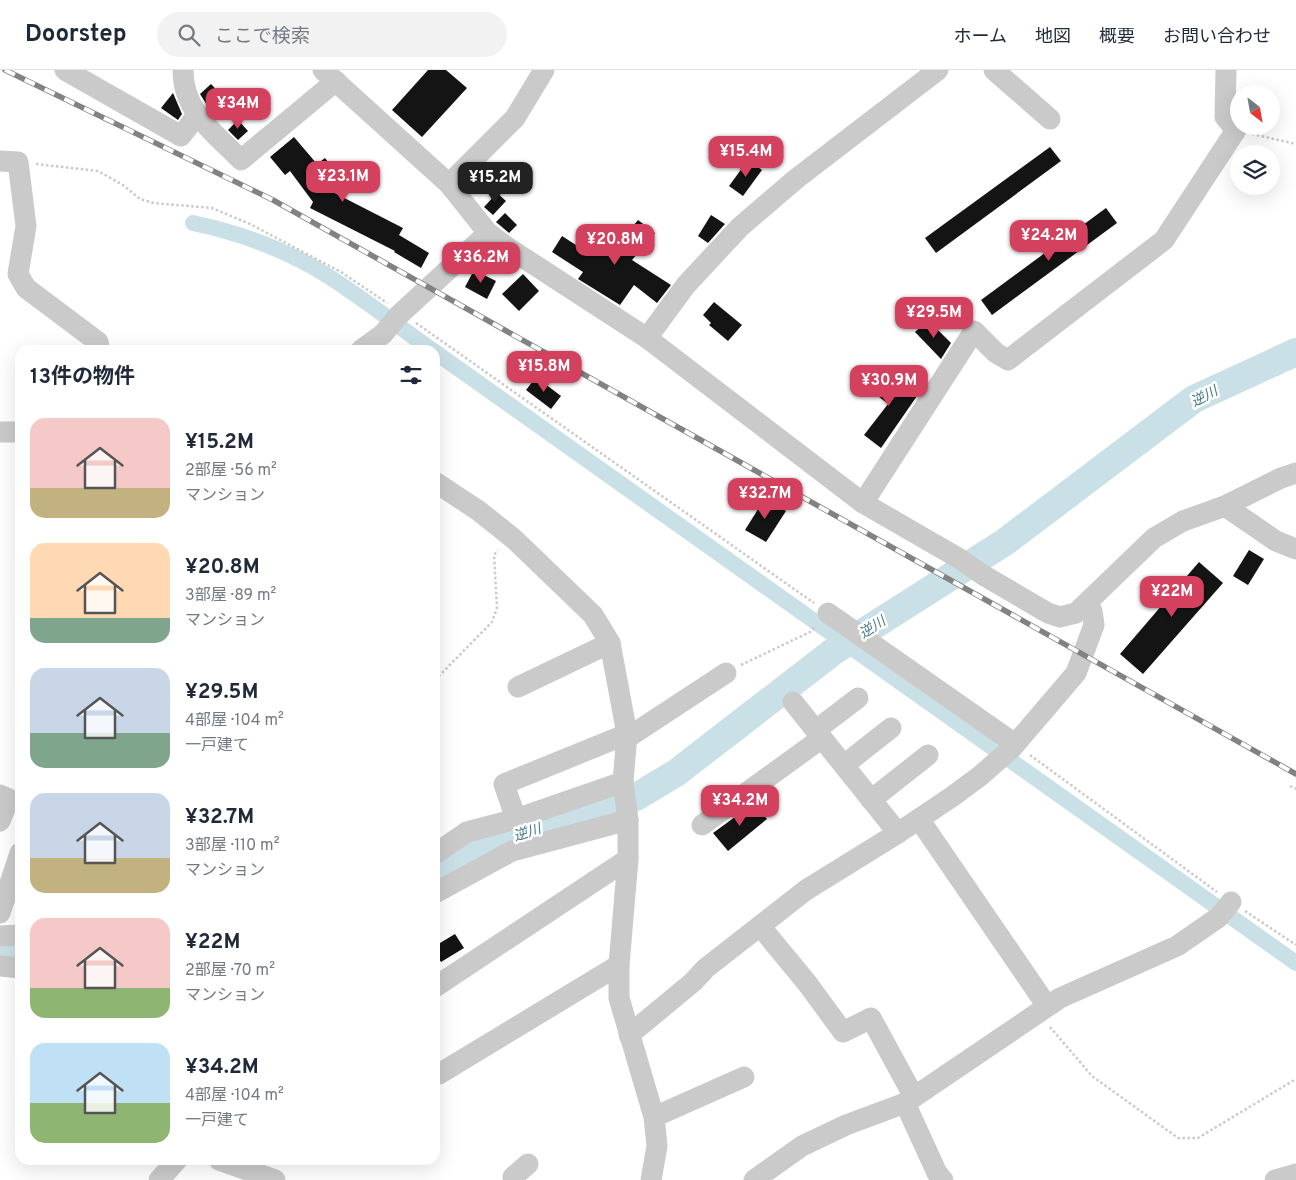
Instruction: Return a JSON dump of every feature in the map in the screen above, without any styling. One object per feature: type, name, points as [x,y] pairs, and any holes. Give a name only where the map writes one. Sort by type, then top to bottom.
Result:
[{"type":"street","points":[[65,70],[182,136],[197,115]]},
{"type":"street","points":[[183,70],[183,87],[193,110],[241,160],[330,76],[449,184],[488,233],[647,338],[863,503],[960,558],[983,576],[1048,613],[1060,616],[1076,613],[1154,538],[1183,521],[1226,506],[1281,478],[1296,473]]},
{"type":"street","points":[[449,184],[515,118],[544,70]]},
{"type":"street","points":[[647,338],[686,285],[740,227],[796,179],[938,70]]},
{"type":"street","points":[[994,70],[1050,119]]},
{"type":"street","points":[[1226,70],[1225,117],[1230,123]]},
{"type":"street","points":[[863,503],[974,330],[996,353],[1008,360],[1164,240],[1233,135]]},
{"type":"street","points":[[9,161],[26,226],[18,274],[26,288],[98,342],[99,345]]},
{"type":"street","points":[[368,345],[383,334],[400,314],[488,233]]},
{"type":"street","points":[[0,432],[15,432]]},
{"type":"street","points":[[440,490],[479,511],[511,536],[593,615],[610,643],[627,736],[625,784],[628,814],[628,859],[619,965],[619,998],[654,1118],[657,1146],[651,1180]]},
{"type":"street","points":[[1226,506],[1276,541],[1296,549]]},
{"type":"street","points":[[629,1035],[693,982],[706,968],[806,890],[919,819],[980,776],[1008,751],[1069,684],[1076,673],[1094,625],[1094,617],[1087,604]]},
{"type":"street","points":[[828,613],[885,652],[1008,751]]},
{"type":"street","points":[[518,687],[610,643]]},
{"type":"street","points":[[516,819],[504,784],[627,736],[726,673]]},
{"type":"street","points":[[702,825],[819,734],[858,698]]},
{"type":"street","points":[[793,702],[898,833]]},
{"type":"street","points":[[844,765],[891,728]]},
{"type":"street","points":[[871,800],[928,755]]},
{"type":"street","points":[[440,851],[468,832],[516,819],[625,784]]},
{"type":"street","points":[[0,821],[10,799]]},
{"type":"street","points":[[440,890],[512,851],[628,814]]},
{"type":"street","points":[[919,819],[1043,1009]]},
{"type":"street","points":[[440,984],[628,859]]},
{"type":"street","points":[[0,914],[15,868]]},
{"type":"street","points":[[754,1180],[802,1146],[846,1125],[910,1100],[1060,998],[1177,946],[1226,908]]},
{"type":"street","points":[[760,926],[807,983],[843,1032],[871,1018],[910,1100],[938,1173],[943,1180]]},
{"type":"street","points":[[0,936],[15,935]]},
{"type":"street","points":[[440,1073],[619,965]]},
{"type":"street","points":[[0,966],[15,968]]},
{"type":"street","points":[[654,1118],[744,1077]]},
{"type":"street","points":[[159,1180],[172,1165]]},
{"type":"street","points":[[233,1165],[275,1180]]},
{"type":"street","points":[[1274,1180],[1296,1174]]},
{"type":"path","points":[[1257,135],[1296,144]]},
{"type":"path","points":[[9,161],[98,172],[123,185],[140,199],[153,203],[212,208],[250,224],[342,272],[828,613]]},
{"type":"path","points":[[440,675],[492,622],[497,608],[494,555],[511,536]]},
{"type":"path","points":[[726,673],[812,631]]},
{"type":"path","points":[[1008,751],[1226,908],[1296,945]]},
{"type":"path","points":[[1290,786],[1296,789]]},
{"type":"path","points":[[1043,1009],[1092,1076],[1178,1138],[1198,1138],[1296,1078]]},
{"type":"building","points":[[428,70],[446,70],[467,88],[422,137],[392,110]]},
{"type":"building","points":[[211,84],[224,98],[210,110],[200,94]]},
{"type":"building","points":[[173,93],[182,114],[178,120],[161,108]]},
{"type":"building","points":[[238,120],[248,131],[238,140],[228,130]]},
{"type":"building","points":[[294,137],[317,164],[325,158],[336,172],[319,185],[403,228],[399,235],[429,253],[421,268],[395,251],[310,208],[313,202],[290,171],[285,175],[270,157]]},
{"type":"building","points":[[1050,147],[1061,161],[936,253],[925,238]]},
{"type":"building","points":[[748,160],[762,170],[743,196],[729,186]]},
{"type":"building","points":[[497,193],[506,201],[493,215],[484,207]]},
{"type":"building","points":[[1106,208],[1117,223],[992,315],[981,300]]},
{"type":"building","points":[[505,213],[517,225],[509,233],[496,222]]},
{"type":"building","points":[[711,215],[725,224],[708,243],[698,236]]},
{"type":"building","points":[[638,220],[655,233],[632,260],[671,285],[657,303],[634,285],[620,305],[578,279],[583,272],[552,252],[562,236],[593,256],[603,240],[615,248]]},
{"type":"building","points":[[474,270],[496,281],[487,299],[465,287]]},
{"type":"building","points":[[523,274],[539,291],[519,311],[502,294]]},
{"type":"building","points":[[714,302],[742,325],[728,341],[709,325],[711,323],[703,315]]},
{"type":"building","points":[[928,320],[951,343],[941,359],[915,332]]},
{"type":"building","points":[[883,370],[917,396],[881,448],[864,435],[888,404],[868,388]]},
{"type":"building","points":[[536,377],[561,396],[551,409],[526,390]]},
{"type":"building","points":[[765,498],[786,511],[766,542],[745,530]]},
{"type":"building","points":[[1249,550],[1264,559],[1248,585],[1233,576]]},
{"type":"building","points":[[1199,562],[1223,583],[1143,674],[1120,654]]},
{"type":"building","points":[[754,803],[767,819],[728,851],[713,833]]},
{"type":"building","points":[[455,934],[464,948],[441,962],[440,943]]},
{"type":"waterway","points":[[193,223],[246,237],[296,258],[355,294],[425,345]]},
{"type":"waterway","name":"逆川","points":[[440,872],[478,848],[636,797],[676,773],[834,651],[1005,542],[1194,399],[1296,352]]},
{"type":"waterway","points":[[440,356],[1296,963]]},
{"type":"waterway","name":"逆川","points":[[0,948],[15,949]]},
{"type":"railway","points":[[5,70],[273,200],[1296,774]]}]
